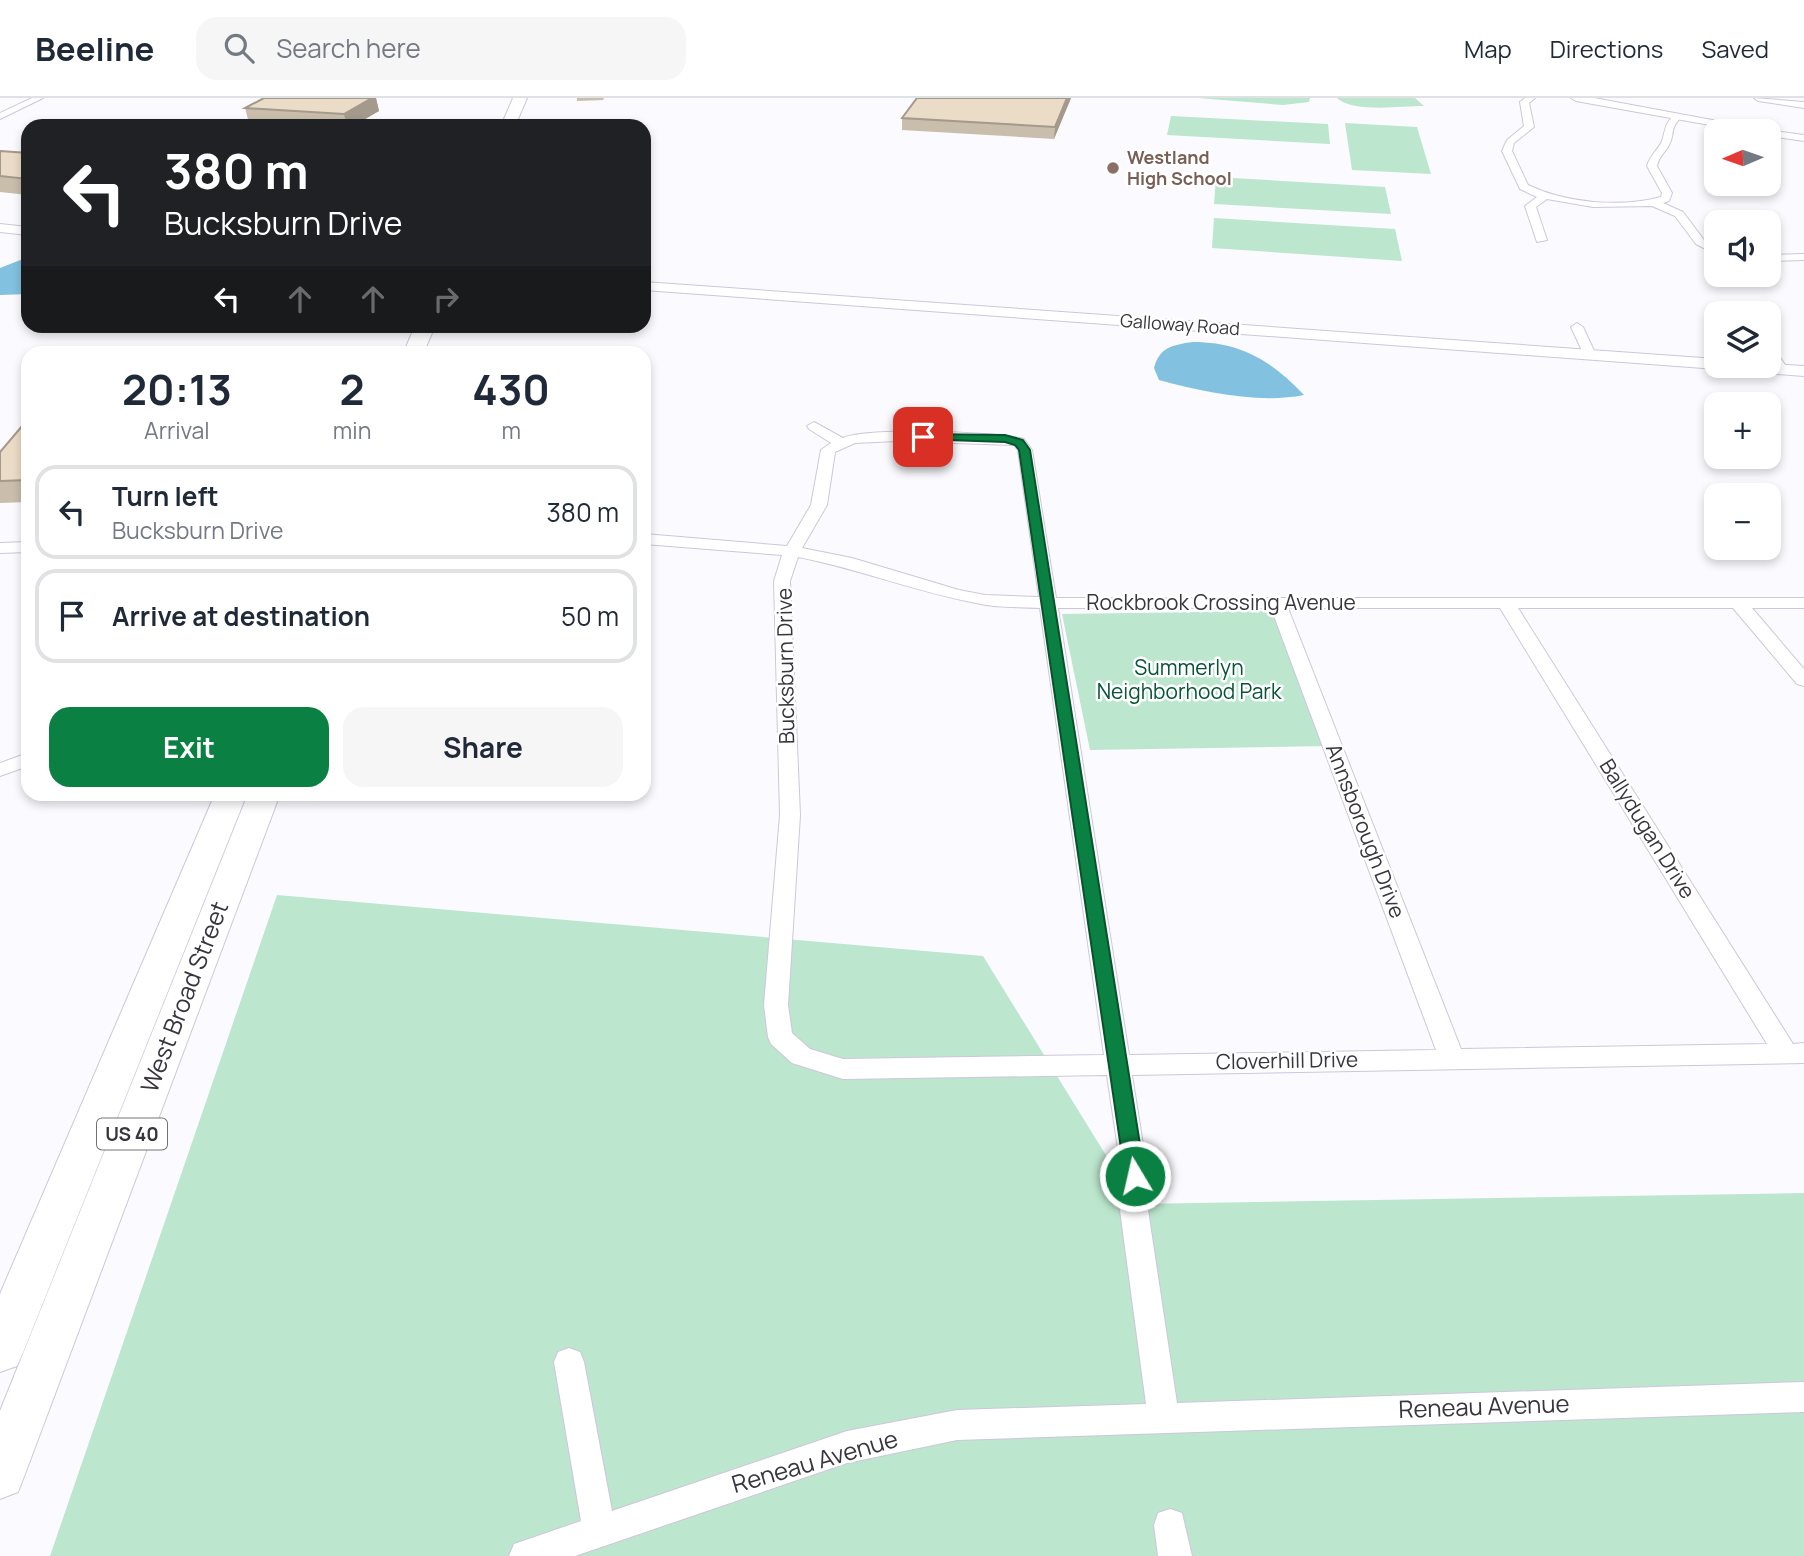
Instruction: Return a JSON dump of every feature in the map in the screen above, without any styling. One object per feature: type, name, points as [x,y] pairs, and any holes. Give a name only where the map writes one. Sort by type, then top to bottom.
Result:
[{"type":"main road","points":[[511,119],[520,98]]},
{"type":"main road","points":[[526,119],[533,98]]},
{"type":"main road","name":"West Broad Street","points":[[0,1350],[228,801]]},
{"type":"main road","name":"West Broad Street","points":[[0,1474],[261,801]]},
{"type":"street","points":[[0,116],[39,98]]},
{"type":"street","points":[[1531,98],[1524,102],[1523,106],[1529,127],[1510,142],[1507,151],[1524,187],[1545,196],[1603,203],[1654,203],[1665,199],[1667,193],[1653,166],[1654,157],[1666,143],[1668,126],[1677,117]]},
{"type":"street","points":[[1576,98],[1704,122]]},
{"type":"street","points":[[1758,98],[1804,105]]},
{"type":"street","points":[[1782,135],[1804,138]]},
{"type":"street","points":[[1541,240],[1530,206],[1545,196]]},
{"type":"street","points":[[1654,203],[1679,214],[1704,244]]},
{"type":"street","points":[[0,228],[21,230]]},
{"type":"street","points":[[1781,258],[1804,257]]},
{"type":"street","name":"Galloway Road","points":[[651,287],[1704,364]]},
{"type":"street","points":[[1577,327],[1590,355]]},
{"type":"street","points":[[1781,369],[1804,371]]},
{"type":"street","points":[[814,426],[841,443],[877,437],[975,437],[1013,440],[1025,450],[1135,1176]]},
{"type":"street","name":"Bucksburn Drive","points":[[780,1037],[776,1005],[790,815],[782,581],[792,551],[819,505],[828,450],[841,443]]},
{"type":"street","name":"Rockbrook Crossing Avenue","points":[[651,540],[792,551],[846,561],[985,600],[1049,603],[1507,605],[1804,603]]},
{"type":"street","points":[[0,548],[21,547]]},
{"type":"street","points":[[1738,603],[1804,680]]},
{"type":"street","name":"Annsborough Drive","points":[[1278,604],[1452,1058]]},
{"type":"street","name":"Ballydugan Drive","points":[[1507,605],[1795,1053]]},
{"type":"street","points":[[0,771],[21,762]]},
{"type":"street","name":"Cloverhill Drive","points":[[780,1037],[802,1056],[843,1069],[1795,1053]]},
{"type":"street","points":[[1133,1210],[1163,1416]]},
{"type":"street","points":[[569,1362],[599,1532]]},
{"type":"street","name":"Reneau Avenue","points":[[526,1556],[564,1550],[599,1532],[847,1447],[957,1424],[1804,1397]]},
{"type":"green space","points":[[1198,98],[1310,98],[1309,102],[1283,105]]},
{"type":"green space","points":[[1337,98],[1415,98],[1424,106],[1354,106]]},
{"type":"green space","points":[[1171,116],[1328,124],[1330,144],[1167,135]]},
{"type":"green space","points":[[1345,123],[1417,127],[1431,174],[1352,170]]},
{"type":"green space","points":[[1216,177],[1385,187],[1391,214],[1214,204]]},
{"type":"green space","points":[[1214,218],[1395,229],[1402,261],[1212,248]]},
{"type":"green space","name":"Summerlyn Neighborhood Park","points":[[1273,611],[1329,746],[1090,750],[1062,614]]},
{"type":"green space","points":[[277,895],[983,956],[1136,1204],[1804,1193],[1804,1556],[50,1556]]},
{"type":"water","points":[[21,260],[21,294],[0,295],[0,268]]},
{"type":"water","points":[[1193,342],[1226,346],[1254,356],[1280,372],[1304,395],[1250,397],[1159,380],[1154,368],[1163,351]]},
{"type":"building","points":[[264,98],[372,98],[344,114],[245,108]]},
{"type":"building","points":[[917,98],[1067,98],[1055,127],[902,118]]},
{"type":"building","points":[[0,151],[21,152],[21,178],[0,176]]},
{"type":"building","points":[[21,427],[21,480],[0,481],[0,452]]},
{"type":"place","name":"Westland High School","points":[[1113,168]]},
{"type":"route","points":[[923,437],[1013,440],[1019,442],[1025,450],[1135,1176]]}]
